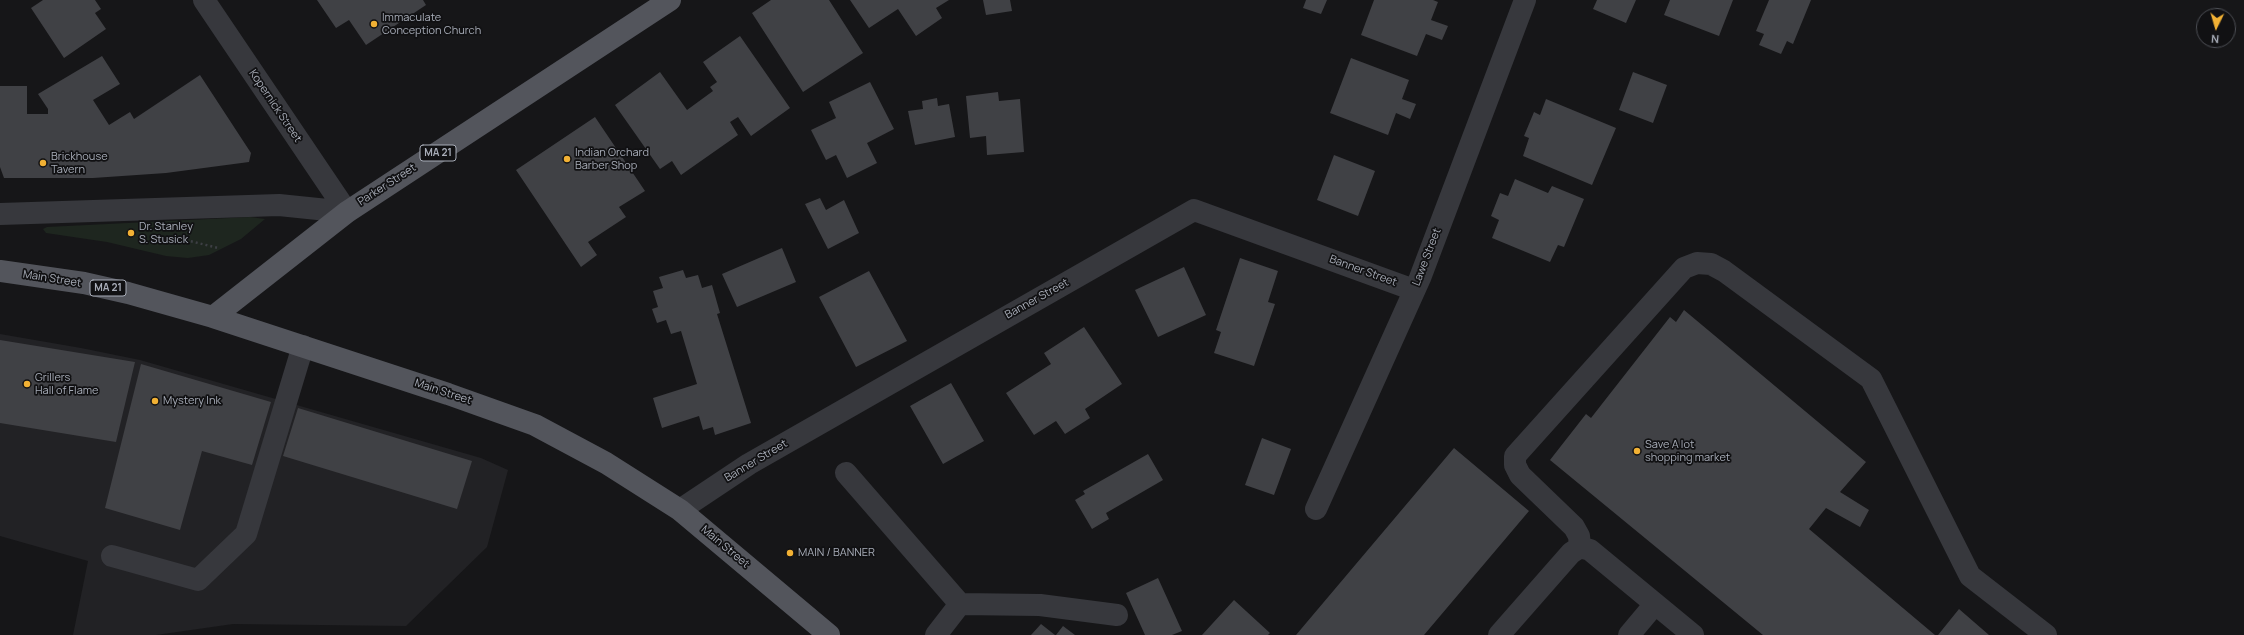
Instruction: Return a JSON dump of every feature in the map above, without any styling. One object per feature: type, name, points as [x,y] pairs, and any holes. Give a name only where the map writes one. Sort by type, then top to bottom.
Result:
[{"type":"main road","name":"Parker Street","points":[[213,317],[347,212],[670,0]]},
{"type":"main road","name":"Main Street","points":[[0,271],[84,283],[128,293],[213,317],[455,396],[535,425],[600,459],[680,510],[830,635]]},
{"type":"street","name":"Kopernick Street","points":[[204,0],[347,212]]},
{"type":"street","name":"Lawe Street","points":[[1316,509],[1414,290],[1525,0]]},
{"type":"street","points":[[0,214],[279,205],[347,212]]},
{"type":"street","name":"Banner Street","points":[[680,510],[749,464],[1194,210],[1414,290]]},
{"type":"street","points":[[1580,547],[1579,536],[1574,527],[1520,475],[1515,465],[1515,456],[1684,268],[1697,263],[1711,264],[1724,271],[1871,379],[1970,576],[2046,635]]},
{"type":"street","points":[[112,556],[198,580],[246,534],[303,346]]},
{"type":"street","points":[[846,473],[960,604],[1040,605],[1117,614]]},
{"type":"street","points":[[1580,547],[1590,550],[1693,635]]},
{"type":"street","points":[[1499,635],[1572,553],[1580,547]]},
{"type":"street","points":[[936,635],[960,604]]},
{"type":"street","points":[[1630,635],[1655,604]]},
{"type":"shaded area","points":[[250,217],[265,219],[241,239],[209,255],[188,258],[166,256],[107,242],[46,233],[43,229],[47,227]]},
{"type":"shaded area","points":[[0,334],[140,360],[481,458],[508,470],[487,547],[406,626],[233,624],[156,635],[73,635],[88,561],[0,536]]},
{"type":"building","points":[[43,0],[95,0],[101,9],[95,13],[106,29],[64,58],[31,8]]},
{"type":"building","name":"Immaculate Conception Church","points":[[317,0],[423,0],[426,5],[366,45],[349,20],[336,28]]},
{"type":"building","points":[[771,0],[829,0],[863,53],[803,92],[752,13]]},
{"type":"building","points":[[850,0],[949,0],[936,8],[942,18],[916,36],[898,9],[869,28]]},
{"type":"building","points":[[983,0],[1010,0],[1012,11],[986,15]]},
{"type":"building","points":[[1306,0],[1327,0],[1321,14],[1303,8]]},
{"type":"building","points":[[1374,0],[1433,0],[1438,2],[1431,20],[1448,26],[1442,40],[1426,34],[1417,56],[1361,35]]},
{"type":"building","points":[[1597,0],[1636,0],[1626,23],[1593,9]]},
{"type":"building","points":[[1670,0],[1733,0],[1719,36],[1664,15]]},
{"type":"building","points":[[1769,0],[1811,0],[1793,44],[1787,41],[1781,54],[1759,45],[1764,34],[1756,31]]},
{"type":"building","points":[[740,36],[790,108],[751,136],[738,117],[730,122],[738,135],[681,175],[672,161],[660,169],[615,105],[660,72],[687,110],[713,91],[710,87],[717,82],[703,62]]},
{"type":"building","points":[[102,56],[120,84],[93,100],[109,125],[130,112],[134,119],[200,75],[251,153],[249,162],[166,173],[93,178],[4,178],[0,167],[0,86],[27,86],[27,114],[48,114],[48,109],[38,94]]},
{"type":"building","points":[[1351,58],[1409,80],[1402,99],[1416,104],[1410,119],[1396,113],[1388,135],[1330,113]]},
{"type":"building","points":[[1633,72],[1667,85],[1653,123],[1619,110]]},
{"type":"building","points":[[870,82],[894,129],[867,143],[877,163],[847,178],[836,155],[826,160],[811,130],[836,118],[829,102]]},
{"type":"building","points":[[998,92],[999,101],[1020,99],[1024,152],[987,155],[986,136],[970,138],[966,96]]},
{"type":"building","points":[[937,98],[938,106],[949,104],[955,137],[915,145],[908,111],[923,109],[922,101]]},
{"type":"building","points":[[1546,99],[1616,128],[1592,185],[1523,156],[1529,138],[1524,136],[1534,112],[1540,115]]},
{"type":"building","points":[[595,117],[645,191],[619,207],[626,217],[588,242],[597,255],[581,267],[516,170]]},
{"type":"building","points":[[1334,155],[1375,171],[1358,216],[1317,200]]},
{"type":"building","points":[[1515,179],[1548,193],[1552,186],[1584,199],[1564,247],[1558,245],[1550,262],[1492,238],[1499,220],[1491,216],[1500,193],[1508,196]]},
{"type":"building","points":[[820,198],[826,210],[844,200],[859,233],[828,249],[805,204]]},
{"type":"building","points":[[782,248],[796,282],[737,307],[722,274]]},
{"type":"building","points":[[1240,258],[1278,271],[1268,302],[1275,304],[1254,366],[1214,353],[1221,332],[1216,330]]},
{"type":"building","points":[[1184,267],[1206,315],[1158,337],[1135,290]]},
{"type":"building","points":[[683,270],[686,278],[698,275],[702,288],[712,285],[720,313],[717,314],[751,423],[715,435],[713,427],[703,430],[699,416],[662,428],[653,398],[697,384],[681,331],[671,334],[666,320],[657,323],[652,309],[658,307],[653,291],[663,288],[659,277]]},
{"type":"building","points":[[869,271],[907,341],[856,367],[819,297]]},
{"type":"building","points":[[1684,310],[1866,462],[1840,492],[1869,510],[1860,527],[1826,508],[1809,529],[1935,635],[1763,635],[1550,460],[1586,414],[1591,418],[1670,317],[1676,322]]},
{"type":"building","points":[[1084,327],[1122,384],[1085,409],[1090,418],[1065,434],[1056,421],[1034,435],[1006,393],[1051,364],[1044,353]]},
{"type":"building","points":[[0,340],[135,362],[116,442],[0,423]]},
{"type":"building","points":[[141,364],[271,402],[252,465],[202,451],[180,530],[105,508]]},
{"type":"building","points":[[951,383],[984,441],[943,464],[910,406]]},
{"type":"building","points":[[298,408],[472,461],[457,509],[283,456]]},
{"type":"building","points":[[1262,438],[1291,449],[1274,495],[1245,485]]},
{"type":"building","points":[[1454,448],[1529,511],[1424,635],[1296,635]]},
{"type":"building","points":[[1148,454],[1163,480],[1106,513],[1109,519],[1092,529],[1075,500],[1085,494],[1083,491]]},
{"type":"building","points":[[1158,578],[1182,631],[1172,635],[1145,635],[1126,593]]},
{"type":"building","points":[[1234,600],[1270,633],[1268,635],[1202,635]]},
{"type":"building","points":[[1959,609],[1989,635],[1938,635]]},
{"type":"building","points":[[1041,624],[1055,635],[1031,635]]},
{"type":"building","points":[[1063,626],[1075,635],[1056,635]]},
{"type":"place","name":"Immaculate Conception Church","points":[[374,24]]},
{"type":"place","name":"Indian Orchard Barber Shop","points":[[567,159]]},
{"type":"place","name":"Brickhouse Tavern","points":[[43,163]]},
{"type":"place","name":"Dr. Stanley S. Stusick","points":[[131,233]]},
{"type":"place","name":"Grillers Hall of Flame","points":[[27,384]]},
{"type":"place","name":"Mystery Ink","points":[[155,401]]},
{"type":"place","name":"Save A lot shopping market","points":[[1637,451]]},
{"type":"place","name":"MAIN / BANNER","points":[[790,553]]}]
